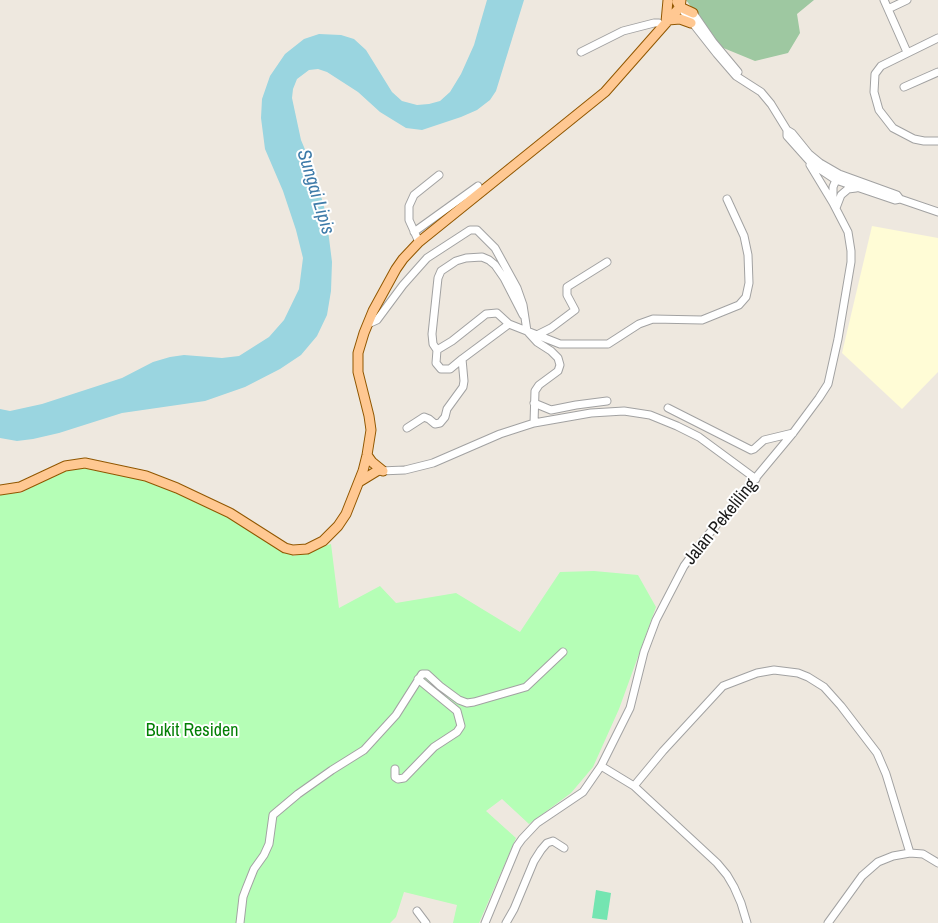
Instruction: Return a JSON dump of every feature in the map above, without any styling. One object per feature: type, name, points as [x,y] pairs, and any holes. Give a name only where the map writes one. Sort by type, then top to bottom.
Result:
[{"type":"main road","points":[[665,23],[668,0]]},
{"type":"main road","points":[[0,490],[20,488],[65,466],[85,463],[127,471],[161,481],[243,520],[285,548],[300,550],[317,545],[338,526],[346,514],[368,455],[370,424],[357,364],[358,353],[368,324],[403,259],[420,242],[605,92],[681,2],[693,13]]},
{"type":"main road","points":[[665,23],[680,19],[691,23]]},
{"type":"main road","points":[[359,482],[380,471],[368,455]]},
{"type":"street","points":[[884,0],[907,52]]},
{"type":"street","points":[[888,8],[907,0]]},
{"type":"street","points":[[681,2],[691,23],[736,76],[761,92],[787,130],[792,133],[809,154],[831,170],[849,179],[938,212]]},
{"type":"street","points":[[693,13],[739,74],[740,78]]},
{"type":"street","points":[[581,52],[623,31],[654,23],[665,23]]},
{"type":"street","points":[[938,38],[881,66],[877,71],[874,83],[875,100],[884,118],[893,128],[903,134],[924,141],[938,141]]},
{"type":"street","points":[[904,88],[938,72]]},
{"type":"street","points":[[787,130],[787,136],[818,170],[836,180],[857,188],[895,200],[900,199]]},
{"type":"street","name":"Jalan Pekeliling","points":[[485,923],[522,838],[537,823],[583,792],[601,766],[630,708],[648,641],[663,605],[692,555],[793,433],[820,398],[828,384],[837,346],[851,252],[848,232],[835,205],[806,159]]},
{"type":"street","points":[[831,170],[836,180],[833,187],[835,205]]},
{"type":"street","points":[[420,242],[414,232],[408,214],[411,199],[438,175]]},
{"type":"street","points":[[836,180],[849,179]]},
{"type":"street","points":[[414,232],[478,186]]},
{"type":"street","points":[[835,205],[845,191],[857,188]]},
{"type":"street","points":[[438,350],[452,342],[488,313],[497,313],[509,324],[560,344],[608,344],[639,324],[653,319],[702,320],[739,305],[746,297],[749,283],[748,255],[744,236],[727,199]]},
{"type":"street","points":[[368,324],[377,320],[403,285],[427,258],[473,229],[481,233],[495,248],[517,288],[523,305],[527,331],[537,342],[556,355],[560,365],[558,371],[539,385],[536,391],[534,423]]},
{"type":"street","points":[[509,324],[450,369],[441,369],[436,363],[438,350],[433,344],[432,334],[438,278],[444,268],[456,261],[470,257],[482,257],[495,265],[504,278],[524,318]]},
{"type":"street","points":[[537,335],[551,328],[575,310],[567,295],[567,286],[606,262]]},
{"type":"street","points":[[407,428],[421,418],[427,418],[437,425],[446,417],[447,409],[463,387],[462,359]]},
{"type":"street","points":[[534,403],[551,410],[607,401]]},
{"type":"street","points":[[668,408],[751,450],[764,440],[793,433]]},
{"type":"street","points":[[363,471],[405,470],[433,464],[500,434],[534,423],[610,411],[632,411],[650,415],[678,426],[699,438],[756,478]]},
{"type":"street","points":[[240,923],[243,897],[254,869],[269,844],[273,815],[298,794],[364,750],[399,711],[422,674],[425,674],[459,700],[467,703],[474,702],[526,687],[563,652]]},
{"type":"street","points":[[634,786],[663,751],[723,686],[757,673],[774,670],[798,673],[824,687],[877,753],[886,774],[910,853]]},
{"type":"street","points":[[395,769],[395,777],[404,778],[434,747],[457,732],[461,726],[457,711],[418,679]]},
{"type":"street","points":[[601,766],[634,786],[698,844],[727,875],[741,904],[747,923]]},
{"type":"street","points":[[506,923],[514,909],[534,860],[541,850],[547,843],[553,841],[564,848]]},
{"type":"street","points":[[828,923],[869,869],[878,862],[893,856],[910,853],[923,854],[935,862],[938,854]]},
{"type":"street","points":[[417,911],[426,923]]},
{"type":"shaded area","points":[[872,226],[938,238],[938,372],[902,409],[842,353]]},
{"type":"green space","points":[[686,0],[814,0],[797,14],[800,33],[788,53],[755,61],[721,47]]},
{"type":"green space","name":"Bukit Residen","points":[[82,464],[136,474],[228,515],[294,556],[331,544],[339,608],[380,586],[396,603],[456,593],[520,632],[560,572],[594,571],[638,575],[656,607],[619,709],[593,767],[571,793],[529,824],[502,799],[486,811],[516,838],[479,923],[453,923],[457,905],[404,892],[396,917],[390,923],[0,923],[0,493],[21,493],[65,467]]},
{"type":"green space","points":[[596,890],[611,893],[607,920],[592,918]]},
{"type":"water","name":"Sungai Lipis","points":[[487,0],[524,0],[496,91],[490,100],[477,110],[461,117],[422,130],[406,128],[380,112],[358,92],[327,72],[318,69],[309,70],[297,79],[292,98],[301,140],[314,171],[326,214],[332,262],[331,291],[327,315],[317,336],[301,355],[280,369],[245,387],[205,401],[122,413],[59,433],[33,439],[17,441],[0,438],[0,409],[10,411],[42,404],[122,378],[153,362],[170,357],[184,355],[222,358],[239,356],[269,337],[284,320],[299,289],[303,258],[283,191],[265,149],[261,118],[262,99],[270,76],[285,54],[304,39],[319,34],[341,35],[354,39],[366,50],[392,92],[402,101],[417,105],[440,101],[450,92],[461,74],[474,45]]}]
